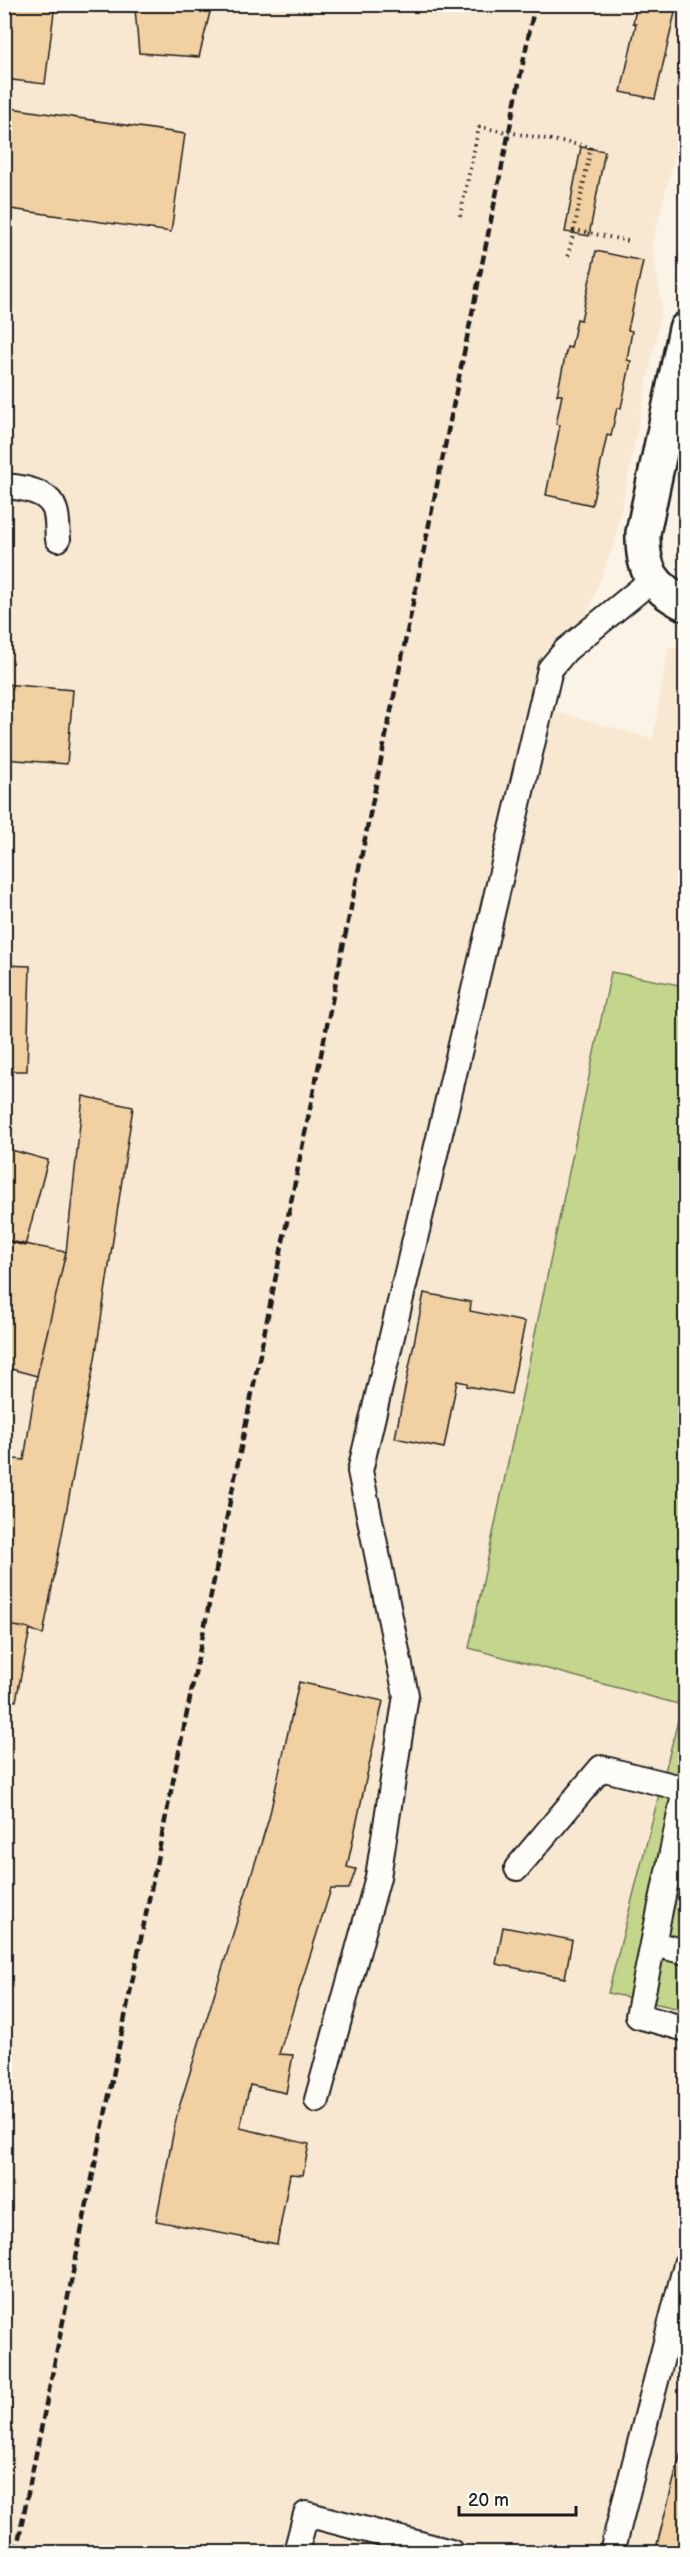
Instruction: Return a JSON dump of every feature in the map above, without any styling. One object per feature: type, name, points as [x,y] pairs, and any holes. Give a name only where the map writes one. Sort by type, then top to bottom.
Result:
[{"type":"street","points":[[686,329],[643,533],[642,557],[653,579],[675,599],[686,604]]},
{"type":"lane","points":[[4,486],[19,486],[45,496],[55,508],[58,540]]},
{"type":"lane","points":[[317,2100],[378,1877],[406,1695],[360,1471],[550,669],[566,650],[653,579]]},
{"type":"lane","points":[[517,1868],[601,1768],[685,1787],[638,2016],[686,2029]]},
{"type":"lane","points":[[653,1944],[686,1952]]},
{"type":"lane","points":[[612,2553],[686,2264]]},
{"type":"lane","points":[[296,2553],[306,2514],[451,2553]]},
{"type":"path","points":[[460,216],[479,127],[591,147],[568,256]]},
{"type":"path","points":[[574,230],[629,241]]},
{"type":"shaded area","points":[[5,5],[685,5],[685,116],[652,244],[662,308],[615,541],[551,710],[653,739],[668,647],[685,649],[685,986],[611,972],[469,1648],[683,1705],[609,1992],[685,2009],[685,2552],[5,2552]]},
{"type":"green space","points":[[611,972],[685,986],[685,2010],[608,1993],[682,1705],[469,1648]]},
{"type":"building","points":[[4,4],[55,4],[45,84],[4,79]]},
{"type":"building","points":[[159,4],[212,4],[199,57],[139,53],[135,9]]},
{"type":"building","points":[[637,4],[677,4],[655,99],[621,92],[636,24],[633,23]]},
{"type":"building","points":[[4,107],[185,134],[171,232],[4,208]]},
{"type":"building","points":[[581,147],[605,151],[589,236],[565,232]]},
{"type":"building","points":[[596,251],[643,261],[628,330],[632,331],[627,360],[631,361],[621,408],[617,408],[611,436],[607,435],[592,505],[546,495],[560,425],[556,424],[562,395],[557,395],[567,347],[571,348],[577,319],[581,320]]},
{"type":"building","points":[[4,684],[73,690],[67,764],[4,759]]},
{"type":"building","points":[[4,965],[30,966],[27,1071],[4,1071]]},
{"type":"building","points":[[83,1096],[133,1107],[95,1359],[43,1635],[30,1629],[4,1624],[4,1458],[24,1460],[37,1376],[66,1252]]},
{"type":"building","points":[[4,1148],[48,1160],[25,1246],[4,1240]]},
{"type":"building","points":[[4,1240],[66,1252],[37,1376],[4,1367]]},
{"type":"building","points":[[424,1293],[471,1302],[470,1311],[525,1322],[511,1394],[467,1386],[467,1383],[457,1381],[444,1448],[395,1438]]},
{"type":"building","points":[[4,1624],[30,1629],[16,1701],[4,1699]]},
{"type":"building","points":[[299,1682],[383,1701],[347,1867],[356,1869],[349,1889],[331,1889],[279,2054],[293,2055],[286,2093],[250,2085],[240,2128],[309,2144],[303,2175],[290,2174],[277,2244],[156,2221],[177,2114],[269,1818]]},
{"type":"building","points":[[503,1927],[572,1940],[565,1978],[496,1964]]},
{"type":"building","points":[[686,2433],[686,2552],[655,2552]]},
{"type":"railway","points":[[16,2552],[535,4]]}]
